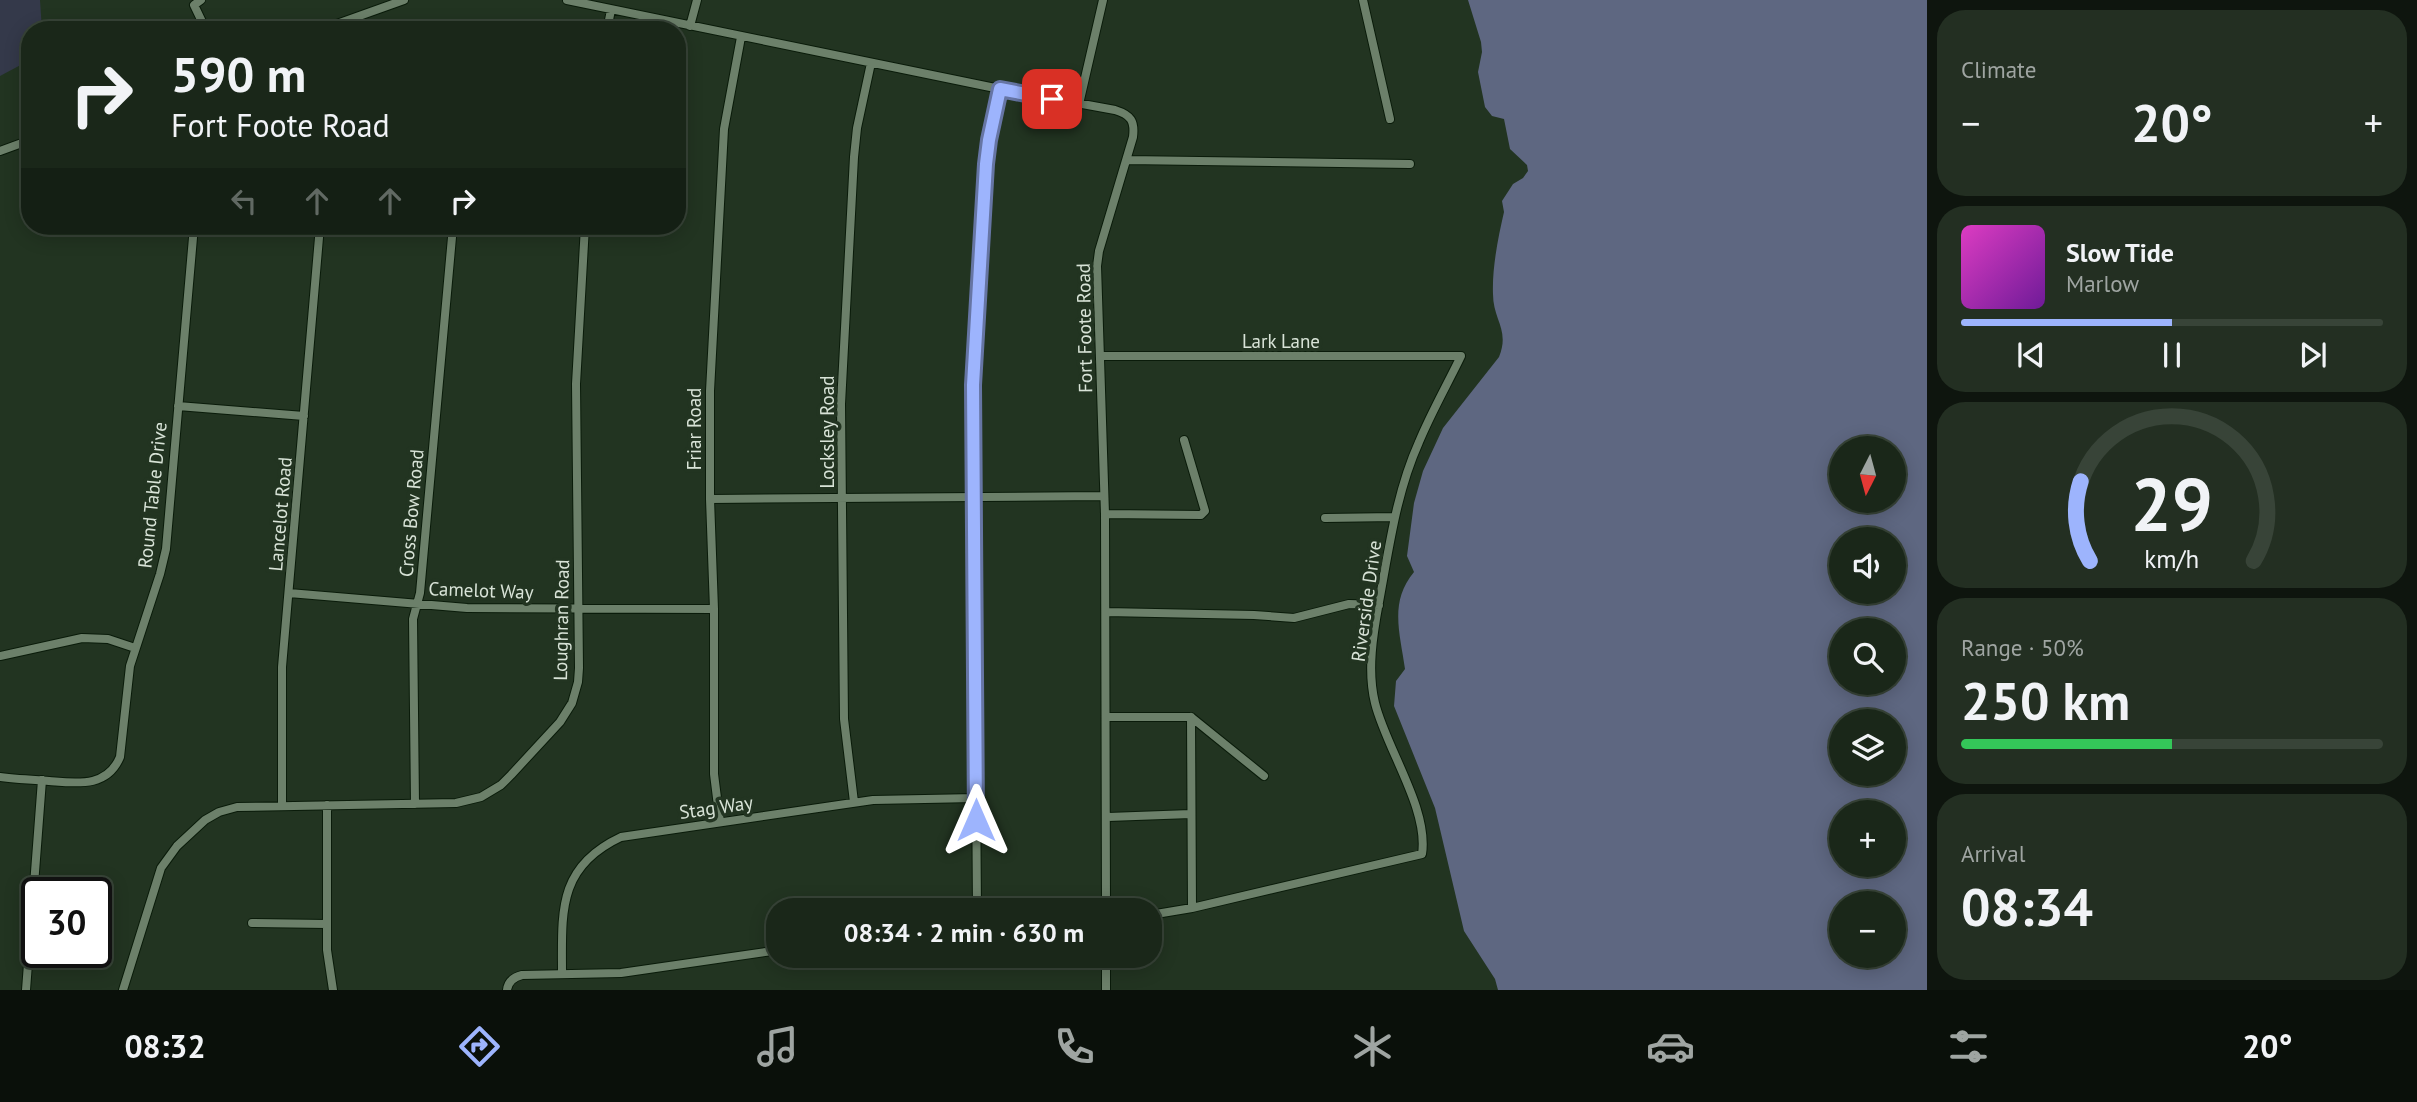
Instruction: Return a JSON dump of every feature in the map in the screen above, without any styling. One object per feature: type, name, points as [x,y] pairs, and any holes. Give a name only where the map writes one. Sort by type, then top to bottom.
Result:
[{"type":"street","points":[[201,0],[194,5],[202,21]]},
{"type":"street","points":[[345,21],[404,0]]},
{"type":"street","name":"Fort Foote Road","points":[[567,0],[665,21]]},
{"type":"street","points":[[690,26],[697,0]]},
{"type":"street","points":[[1079,104],[1103,0]]},
{"type":"street","points":[[1363,0],[1390,119]]},
{"type":"street","points":[[609,21],[611,10]]},
{"type":"street","name":"Fort Foote Road","points":[[686,25],[1115,110],[1130,117],[1134,128],[1099,251],[1097,291],[1105,514],[1106,898]]},
{"type":"street","name":"Friar Road","points":[[720,822],[714,774],[710,391],[724,129],[741,37]]},
{"type":"street","name":"Locksley Road","points":[[854,802],[844,719],[842,379],[854,157],[857,128],[871,63]]},
{"type":"street","points":[[977,898],[973,385],[984,191],[989,140],[1000,89]]},
{"type":"street","points":[[0,151],[21,143]]},
{"type":"street","points":[[1127,160],[1410,164]]},
{"type":"street","name":"Round Table Drive","points":[[0,777],[94,782],[106,776],[117,764],[122,746],[127,682],[135,648],[164,562],[193,235]]},
{"type":"street","name":"Lancelot Road","points":[[282,805],[282,667],[319,235]]},
{"type":"street","name":"Cross Bow Road","points":[[415,804],[413,619],[420,593],[452,235]]},
{"type":"street","name":"Loughran Road","points":[[123,990],[161,868],[177,846],[219,811],[237,807],[282,805],[469,801],[491,792],[511,775],[560,722],[572,703],[578,682],[576,384],[584,235]]},
{"type":"street","name":"Lark Lane","points":[[1100,356],[1461,356]]},
{"type":"street","name":"Riverside Drive","points":[[1192,908],[1422,854],[1423,839],[1417,811],[1383,730],[1374,700],[1372,664],[1379,605],[1395,517],[1418,444],[1461,356]]},
{"type":"street","points":[[178,406],[304,416]]},
{"type":"street","points":[[1105,514],[1201,515],[1205,511],[1184,440]]},
{"type":"street","points":[[710,499],[1104,496]]},
{"type":"street","points":[[1325,518],[1395,517]]},
{"type":"street","name":"Camelot Way","points":[[289,593],[467,608],[714,609]]},
{"type":"street","points":[[1106,612],[1294,618],[1349,604],[1379,605]]},
{"type":"street","points":[[0,656],[82,638],[108,639],[135,648]]},
{"type":"street","points":[[1107,717],[1191,717],[1264,776]]},
{"type":"street","points":[[1162,913],[1192,908],[1191,717]]},
{"type":"street","points":[[26,990],[42,780]]},
{"type":"street","name":"Stag Way","points":[[562,974],[562,916],[570,883],[586,859],[621,837],[854,802],[976,798]]},
{"type":"street","points":[[327,805],[328,969],[333,990]]},
{"type":"street","points":[[1108,817],[1191,814]]},
{"type":"street","points":[[252,923],[327,924]]},
{"type":"street","points":[[506,990],[509,982],[522,975],[621,973],[766,952]]},
{"type":"street","points":[[1106,968],[1106,990]]},
{"type":"shaded area","points":[[0,0],[40,0],[41,21],[21,21],[21,65],[0,76]]},
{"type":"shaded area","points":[[1468,0],[1927,0],[1927,990],[1498,990],[1495,979],[1464,931],[1435,808],[1394,706],[1396,681],[1405,669],[1398,618],[1401,595],[1414,572],[1407,556],[1414,503],[1423,471],[1443,428],[1499,357],[1503,339],[1494,303],[1493,284],[1504,212],[1502,201],[1513,184],[1528,171],[1527,165],[1510,149],[1504,119],[1492,116],[1485,107],[1478,72],[1482,52]]},
{"type":"route","points":[[976,820],[973,385],[986,164],[1000,89],[1052,99]]}]
